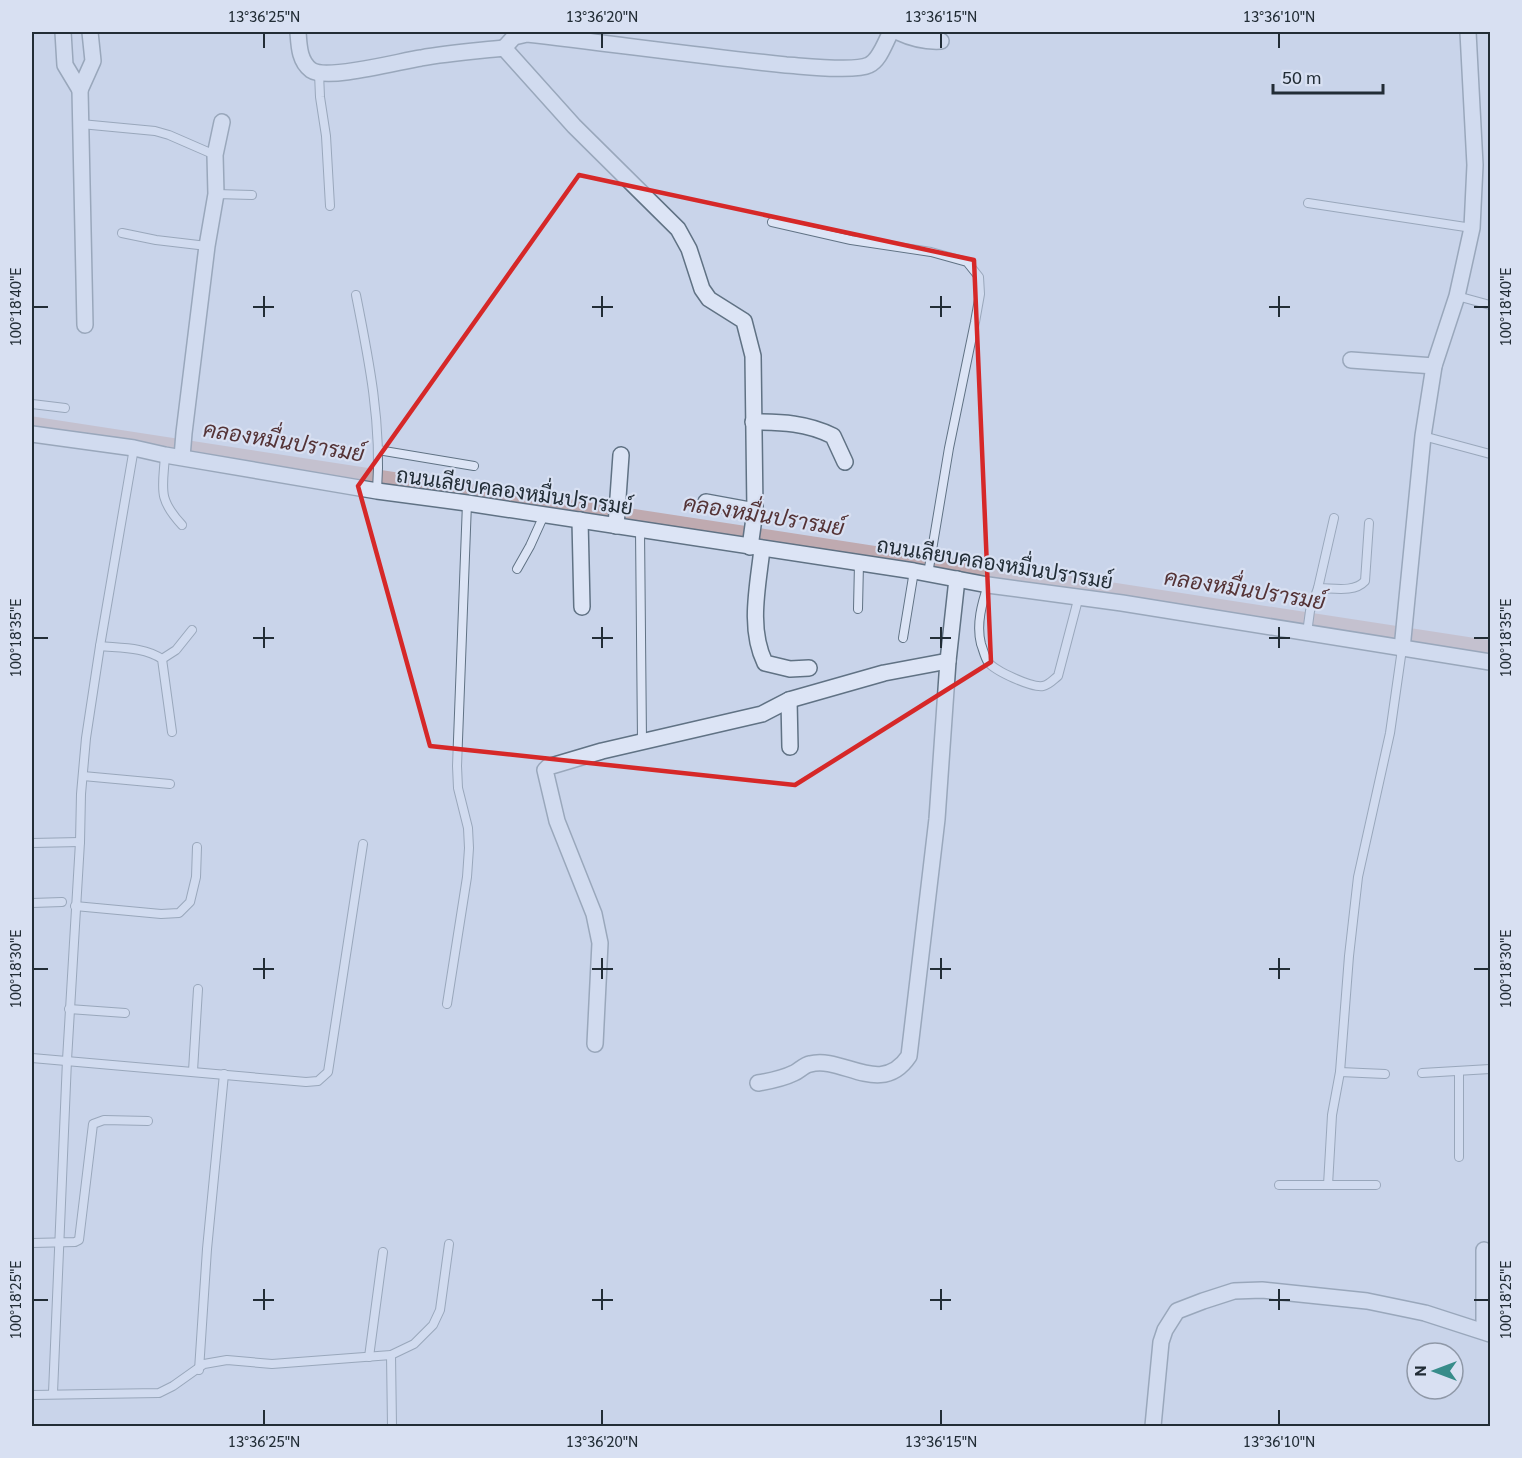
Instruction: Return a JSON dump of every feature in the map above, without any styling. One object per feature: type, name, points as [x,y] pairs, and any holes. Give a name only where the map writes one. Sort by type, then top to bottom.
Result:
[{"type":"street","points":[[63,32],[65,65],[80,90]]},
{"type":"street","points":[[85,325],[80,90],[93,61],[90,32]]},
{"type":"street","points":[[298,32],[303,61],[319,73],[359,70],[422,57],[504,48],[514,38],[528,34],[818,68],[860,67],[869,65],[876,59],[891,32]]},
{"type":"street","points":[[898,32],[910,38],[929,42],[942,41]]},
{"type":"street","points":[[1402,644],[1424,436],[1434,366],[1457,296],[1472,228],[1475,165],[1468,32]]},
{"type":"street","points":[[504,48],[574,126],[678,229],[689,249],[702,289],[709,299],[744,321],[753,356],[755,614],[758,647],[765,663],[790,669],[809,668]]},
{"type":"street","points":[[182,458],[207,246],[216,194],[215,155],[222,122]]},
{"type":"street","points":[[1351,360],[1434,366]]},
{"type":"street","points":[[753,422],[804,424],[819,429],[833,436],[844,462]]},
{"type":"street","name":"ถนนเลียบคลองหมื่นปรารมย์","points":[[32,435],[134,448],[182,458],[580,520],[617,515],[640,530],[755,545],[859,563],[926,565],[957,579],[988,585],[1307,628],[1402,644],[1491,663]]},
{"type":"street","points":[[617,515],[621,455]]},
{"type":"street","points":[[706,502],[754,515]]},
{"type":"street","points":[[580,520],[582,607]]},
{"type":"street","points":[[758,1083],[778,1080],[809,1064],[839,1066],[868,1075],[888,1072],[902,1066],[909,1056],[937,819],[948,661],[957,579]]},
{"type":"street","points":[[595,1044],[600,943],[594,914],[557,821],[545,770],[548,767],[602,751],[762,714],[789,700],[884,673],[948,661]]},
{"type":"street","points":[[789,700],[790,747]]},
{"type":"street","points":[[1153,1426],[1161,1342],[1165,1330],[1177,1311],[1224,1294],[1262,1290],[1367,1301],[1425,1313],[1487,1332],[1484,1250]]},
{"type":"lane","points":[[319,73],[330,206]]},
{"type":"lane","points":[[81,124],[155,131],[215,155]]},
{"type":"lane","points":[[216,194],[252,195]]},
{"type":"lane","points":[[1308,203],[1472,228]]},
{"type":"lane","points":[[772,222],[851,240],[931,252],[967,262],[979,277],[980,294],[975,322],[926,565],[903,638]]},
{"type":"lane","points":[[123,233],[156,240],[207,246]]},
{"type":"lane","points":[[356,295],[372,379],[378,450],[377,487]]},
{"type":"lane","points":[[1457,296],[1491,305]]},
{"type":"lane","points":[[32,404],[65,408]]},
{"type":"lane","points":[[1424,436],[1491,454]]},
{"type":"lane","points":[[53,1394],[69,1009],[82,776],[100,646],[134,448]]},
{"type":"lane","points":[[378,450],[474,466]]},
{"type":"lane","points":[[165,455],[163,498],[170,512],[182,525]]},
{"type":"lane","points":[[447,1004],[470,848],[468,828],[458,788],[457,766],[466,503]]},
{"type":"lane","points":[[518,569],[544,515]]},
{"type":"lane","points":[[1307,628],[1334,518]]},
{"type":"lane","points":[[1318,588],[1352,589],[1365,581],[1369,523]]},
{"type":"lane","points":[[640,530],[642,742]]},
{"type":"lane","points":[[858,609],[859,563]]},
{"type":"lane","points":[[988,585],[981,606],[980,626],[981,643],[988,662],[1002,672],[1041,687],[1051,683],[1058,676],[1079,596]]},
{"type":"lane","points":[[162,659],[176,650],[192,630]]},
{"type":"lane","points":[[1328,1185],[1332,1115],[1340,1072],[1358,877],[1390,734],[1402,644]]},
{"type":"lane","points":[[100,646],[132,649],[155,654],[162,659],[172,732]]},
{"type":"lane","points":[[82,776],[171,784]]},
{"type":"lane","points":[[32,843],[80,842]]},
{"type":"lane","points":[[32,1058],[306,1082],[318,1081],[328,1072],[363,844]]},
{"type":"lane","points":[[75,906],[161,914],[179,913],[190,902],[196,877],[197,847]]},
{"type":"lane","points":[[32,903],[62,902]]},
{"type":"lane","points":[[193,1071],[198,989]]},
{"type":"lane","points":[[69,1009],[125,1013]]},
{"type":"lane","points":[[1422,1073],[1491,1069]]},
{"type":"lane","points":[[1459,1071],[1459,1156]]},
{"type":"lane","points":[[1340,1072],[1385,1074]]},
{"type":"lane","points":[[199,1370],[207,1249],[224,1074]]},
{"type":"lane","points":[[32,1243],[79,1240],[93,1124],[104,1120],[148,1120]]},
{"type":"lane","points":[[1279,1185],[1376,1185]]},
{"type":"lane","points":[[32,1395],[159,1393],[199,1370],[204,1364],[227,1360],[272,1364],[391,1355],[414,1344],[433,1325],[441,1310],[449,1244]]},
{"type":"lane","points":[[369,1357],[383,1252]]},
{"type":"lane","points":[[391,1355],[392,1426]]},
{"type":"highlighted area","points":[[579,175],[974,260],[991,662],[795,785],[430,746],[358,486]]},
{"type":"waterway","name":"คลองหมื่นปรารมย์","points":[[32,424],[1490,648]]}]
